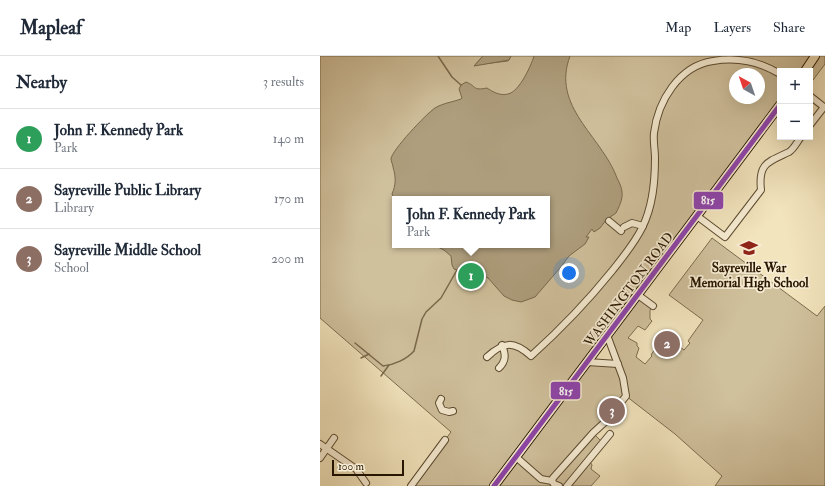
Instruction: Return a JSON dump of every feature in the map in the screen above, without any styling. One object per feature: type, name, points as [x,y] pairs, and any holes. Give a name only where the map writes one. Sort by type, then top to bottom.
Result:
[{"type":"main road","points":[[807,68],[815,56]]},
{"type":"main road","name":"WASHINGTON ROAD","points":[[494,486],[777,109]]},
{"type":"street","points":[[487,357],[493,351],[509,344],[517,346],[531,356],[562,328],[589,300],[631,247],[651,208],[655,156],[653,135],[657,117],[666,96],[688,71],[694,67],[710,62],[721,60],[746,60],[762,64],[777,72]]},
{"type":"street","points":[[813,98],[824,107],[813,121]]},
{"type":"street","points":[[697,216],[726,237],[761,190],[760,178],[763,168],[770,162],[793,149],[799,140]]},
{"type":"street","points":[[608,221],[622,229],[632,223],[643,226]]},
{"type":"street","points":[[638,295],[653,306]]},
{"type":"street","points":[[552,481],[593,433],[605,422],[626,396],[623,378],[607,335]]},
{"type":"street","points":[[499,368],[506,357],[502,346]]},
{"type":"street","points":[[588,362],[618,364]]},
{"type":"street","points":[[441,399],[439,403],[442,410],[449,412],[453,411]]},
{"type":"street","points":[[567,486],[610,434]]},
{"type":"street","points":[[320,458],[334,438]]},
{"type":"street","points":[[411,486],[445,440]]},
{"type":"street","points":[[320,444],[356,469],[366,483]]},
{"type":"street","points":[[516,457],[541,479],[552,481],[554,484],[559,486]]},
{"type":"shaded area","points":[[320,56],[483,56],[475,65],[508,61],[511,56],[825,56],[825,64],[813,80],[813,68],[777,68],[777,109],[638,295],[653,306],[650,310],[650,319],[652,321],[645,330],[638,326],[628,338],[637,343],[639,348],[636,357],[645,364],[652,356],[651,355],[655,349],[674,348],[677,345],[684,350],[690,343],[688,341],[703,320],[669,295],[712,238],[817,316],[825,306],[825,486],[715,486],[722,476],[675,434],[626,396],[593,433],[603,443],[589,460],[592,465],[591,469],[600,476],[591,486],[411,486],[451,432],[320,318]],"holes":[[[608,336],[617,364],[588,362]]]},
{"type":"shaded area","points":[[483,56],[511,56],[509,60],[474,66]]},
{"type":"shaded area","points":[[534,56],[570,56],[566,74],[567,91],[572,106],[610,163],[622,190],[622,195],[616,213],[606,220],[600,228],[594,232],[592,229],[586,237],[589,237],[585,244],[569,256],[535,297],[521,302],[504,296],[488,278],[467,268],[461,269],[460,271],[454,269],[451,256],[440,248],[550,248],[550,196],[393,196],[395,178],[391,159],[397,148],[431,111],[441,105],[462,98],[459,89],[461,85],[466,82],[477,88],[487,88],[499,94],[508,94],[516,89],[520,84]]},
{"type":"waterway","points":[[438,56],[452,77],[461,85]]},
{"type":"waterway","points":[[355,343],[383,366],[396,363],[408,357],[414,351],[422,319],[426,312],[441,298],[457,270]]},
{"type":"waterway","points":[[361,358],[369,354]]},
{"type":"waterway","points":[[381,376],[389,365]]},
{"type":"transit line","name":"815","points":[[494,486],[777,109]]},
{"type":"place","name":"Sayreville War Memorial High School","points":[[749,248]]},
{"type":"place","name":"John F. Kennedy Park","points":[[471,276]]},
{"type":"place","name":"Sayreville Public Library","points":[[667,344]]},
{"type":"place","name":"Sayreville Middle School","points":[[612,411]]}]
